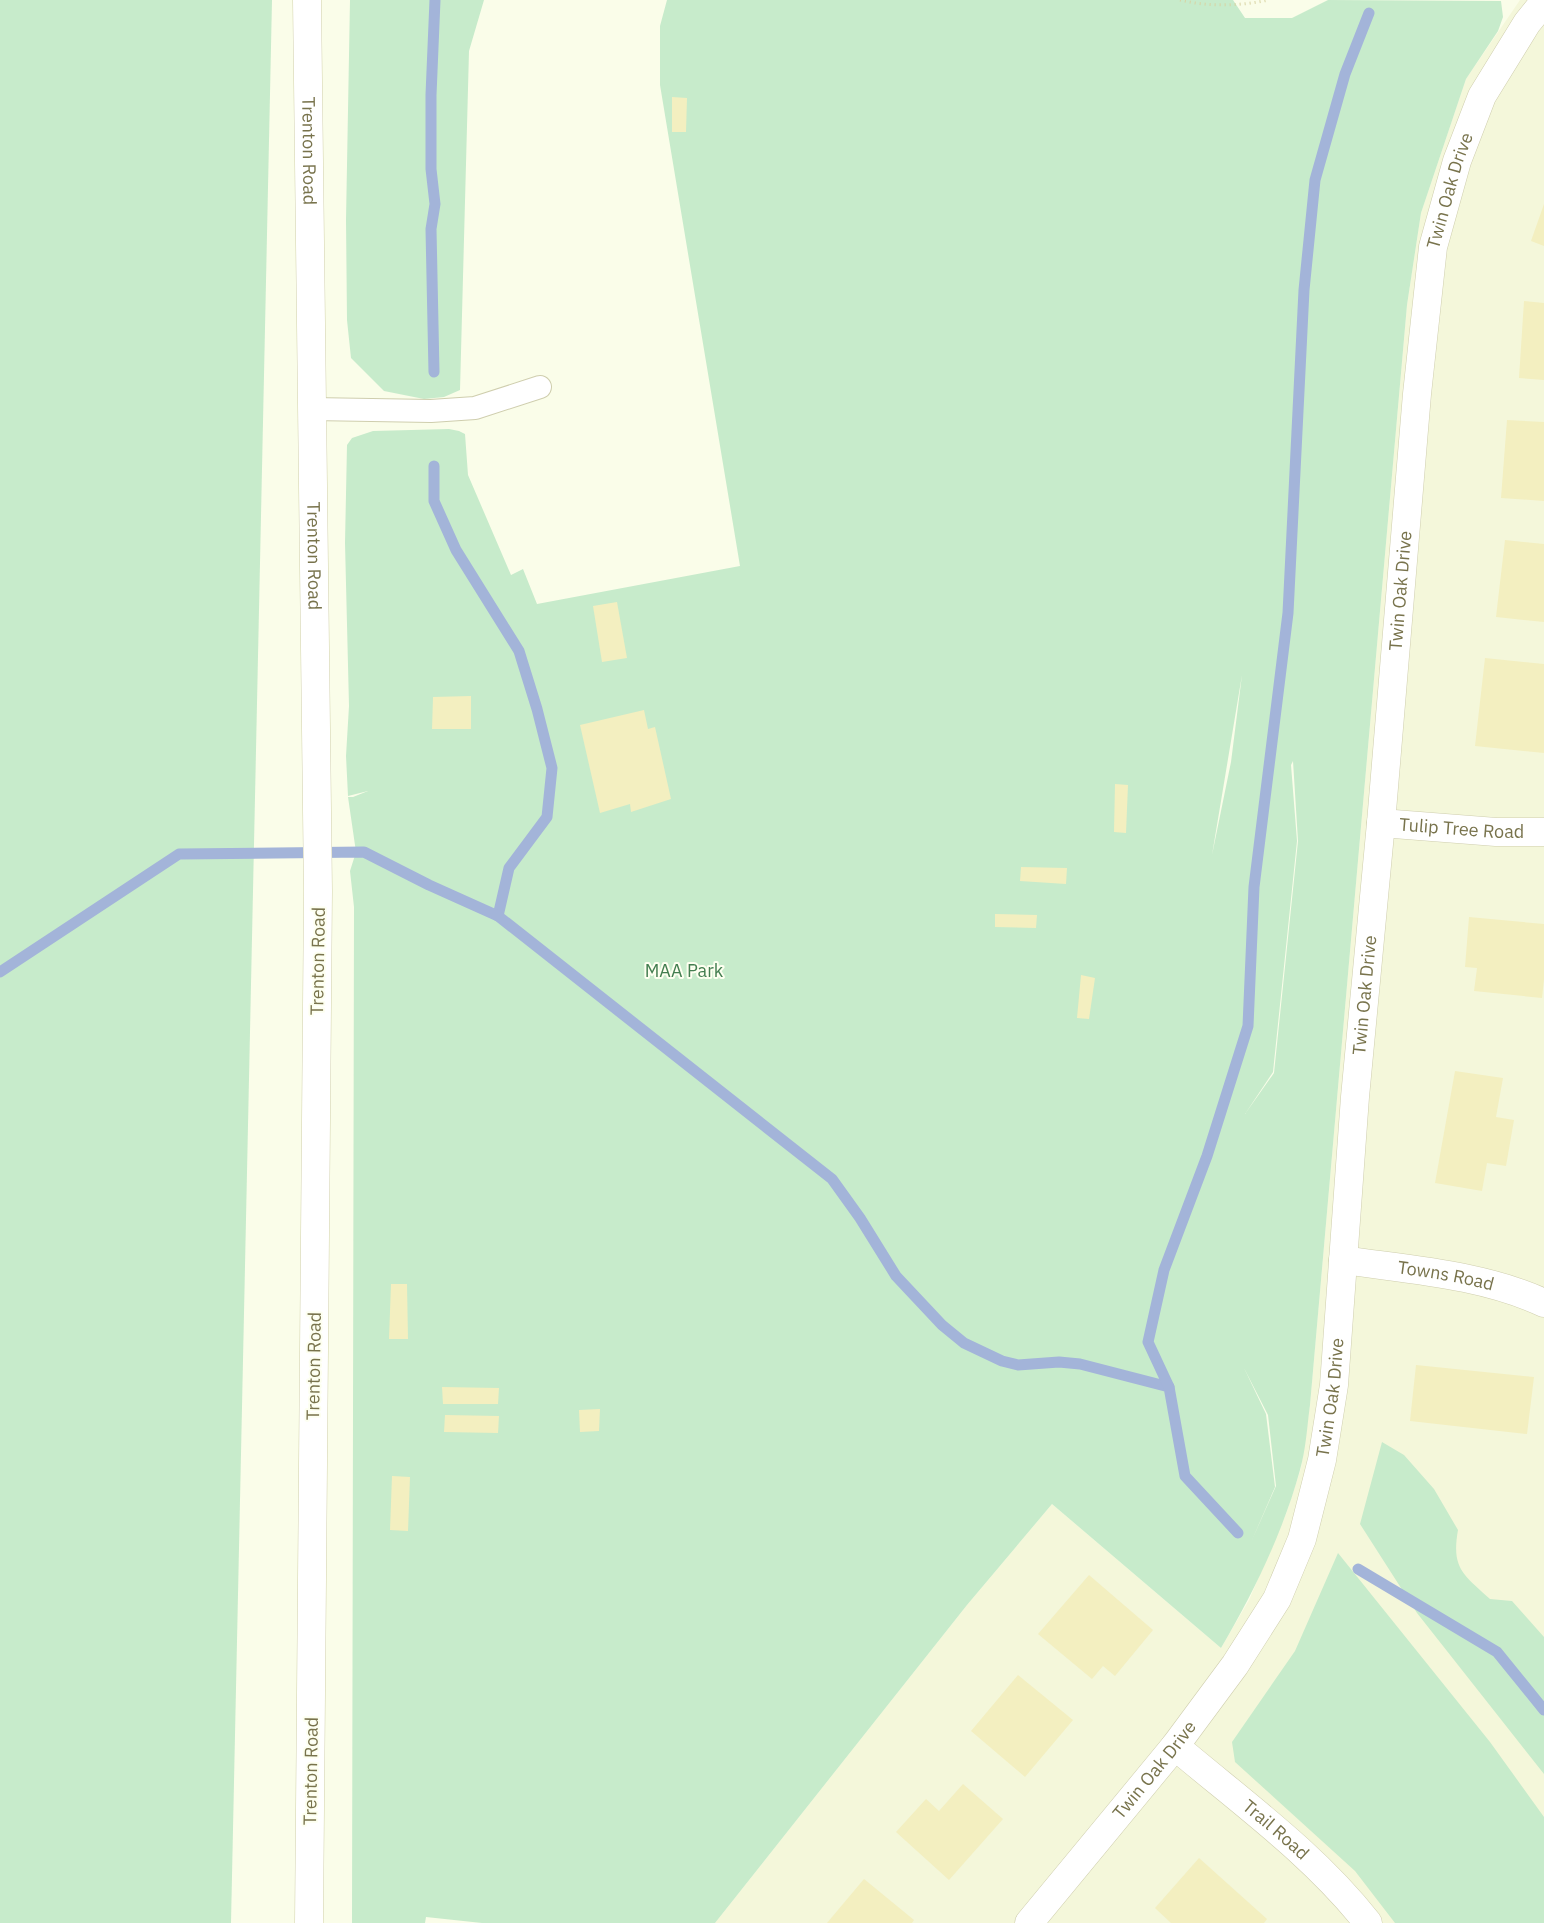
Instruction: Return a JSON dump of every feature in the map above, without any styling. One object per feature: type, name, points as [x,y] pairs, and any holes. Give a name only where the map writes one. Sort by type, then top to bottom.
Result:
[{"type":"street","name":"Trenton Road","points":[[307,0],[318,810],[309,1923]]},
{"type":"street","name":"Twin Oak Drive","points":[[1029,1923],[1175,1746],[1235,1664],[1277,1600],[1302,1539],[1322,1460],[1334,1385],[1355,1097],[1381,823],[1417,394],[1433,247],[1457,162],[1482,96],[1527,23],[1544,2]]},
{"type":"street","name":"Tulip Tree Road","points":[[1381,823],[1496,832],[1544,832]]},
{"type":"street","name":"Towns Road","points":[[1343,1260],[1481,1280],[1526,1294],[1544,1303]]},
{"type":"street","name":"Trail Road","points":[[1175,1746],[1316,1865],[1346,1895],[1368,1923]]},
{"type":"lane","points":[[312,409],[414,411],[475,408],[540,387]]},
{"type":"path","points":[[1180,0],[1192,3],[1236,5],[1269,0]]},
{"type":"shaded area","points":[[1520,0],[1544,0],[1544,1923],[715,1923],[967,1605],[1052,1504],[1221,1648],[1249,1600],[1286,1514],[1301,1468],[1310,1405],[1407,305],[1421,213],[1466,79]]},
{"type":"green space","points":[[0,0],[272,0],[231,1923],[0,1923]]},
{"type":"green space","points":[[350,0],[484,0],[469,51],[460,390],[444,397],[424,399],[384,391],[351,358],[347,320],[346,220]]},
{"type":"green space","name":"MAA Park","points":[[667,0],[1233,0],[1245,18],[1292,18],[1328,0],[1501,1],[1503,17],[1498,31],[1466,79],[1421,213],[1407,305],[1305,1446],[1293,1493],[1267,1561],[1221,1648],[1052,1504],[967,1605],[715,1923],[482,1923],[426,1917],[425,1923],[352,1923],[354,907],[350,871],[356,852],[348,797],[368,791],[348,796],[346,756],[349,706],[345,543],[347,445],[352,438],[373,431],[449,429],[465,434],[468,475],[511,575],[523,569],[537,604],[740,566],[660,85],[660,26]],"holes":[[[1242,675],[1231,762],[1212,855]],[[1293,761],[1298,841],[1274,1073],[1245,1114],[1273,1072],[1297,841],[1291,765]],[[1244,1368],[1268,1415],[1276,1486],[1252,1540],[1275,1487],[1266,1414]]]},
{"type":"green space","points":[[1382,1442],[1404,1455],[1434,1489],[1458,1530],[1456,1554],[1458,1563],[1467,1577],[1490,1599],[1512,1601],[1544,1637],[1544,1774],[1417,1613],[1360,1524]]},
{"type":"green space","points":[[1338,1553],[1490,1742],[1544,1817],[1544,1923],[1395,1923],[1355,1871],[1235,1762],[1232,1742],[1295,1651]]},
{"type":"building","points":[[672,97],[687,98],[686,132],[672,132]]},
{"type":"building","points":[[1544,204],[1544,246],[1531,241]]},
{"type":"building","points":[[1524,301],[1544,303],[1544,380],[1519,378]]},
{"type":"building","points":[[1507,420],[1544,422],[1544,501],[1501,498]]},
{"type":"building","points":[[1505,540],[1544,544],[1544,622],[1496,617]]},
{"type":"building","points":[[617,602],[627,658],[602,662],[593,606]]},
{"type":"building","points":[[1485,658],[1544,664],[1544,753],[1475,746]]},
{"type":"building","points":[[471,696],[471,729],[432,729],[433,697]]},
{"type":"building","points":[[644,710],[648,729],[655,727],[671,799],[631,812],[630,804],[600,813],[580,725]]},
{"type":"building","points":[[1115,784],[1128,785],[1126,833],[1114,832]]},
{"type":"building","points":[[1021,867],[1067,868],[1066,884],[1020,881]]},
{"type":"building","points":[[995,914],[1037,915],[1036,928],[995,927]]},
{"type":"building","points":[[1469,917],[1544,924],[1542,998],[1474,991],[1477,968],[1465,967]]},
{"type":"building","points":[[1081,975],[1095,978],[1089,1019],[1077,1018]]},
{"type":"building","points":[[1455,1071],[1503,1078],[1496,1117],[1514,1120],[1506,1166],[1487,1163],[1482,1191],[1435,1183]]},
{"type":"building","points":[[391,1284],[407,1284],[408,1339],[389,1339]]},
{"type":"building","points":[[1416,1365],[1534,1377],[1527,1434],[1410,1421]]},
{"type":"building","points":[[442,1387],[499,1388],[498,1404],[443,1404]]},
{"type":"building","points":[[600,1409],[599,1431],[580,1432],[579,1410]]},
{"type":"building","points":[[445,1415],[499,1416],[498,1433],[444,1432]]},
{"type":"building","points":[[392,1476],[410,1477],[408,1531],[390,1530]]},
{"type":"building","points":[[1089,1575],[1153,1630],[1115,1676],[1103,1666],[1092,1679],[1038,1634]]},
{"type":"building","points":[[1018,1675],[1073,1720],[1025,1777],[971,1731]]},
{"type":"building","points":[[963,1784],[1003,1819],[949,1880],[896,1832],[926,1799],[939,1811]]},
{"type":"building","points":[[1199,1858],[1267,1919],[1264,1923],[1171,1923],[1155,1908]]},
{"type":"building","points":[[864,1879],[914,1920],[912,1923],[827,1923]]},
{"type":"waterway","points":[[434,372],[431,229],[435,204],[431,169],[431,95],[435,0]]},
{"type":"waterway","points":[[1169,1387],[1148,1342],[1164,1270],[1207,1156],[1248,1026],[1254,887],[1288,613],[1304,290],[1315,180],[1345,74],[1369,13]]},
{"type":"waterway","points":[[434,466],[434,501],[456,550],[519,651],[537,709],[552,768],[547,817],[509,868],[498,916]]},
{"type":"waterway","points":[[0,972],[179,854],[364,852],[429,885],[498,916],[832,1179],[860,1218],[896,1276],[942,1325],[964,1343],[1002,1361],[1018,1365],[1059,1362],[1080,1364],[1169,1387],[1185,1476],[1238,1533]]},
{"type":"waterway","points":[[1358,1569],[1497,1652],[1544,1710]]}]
